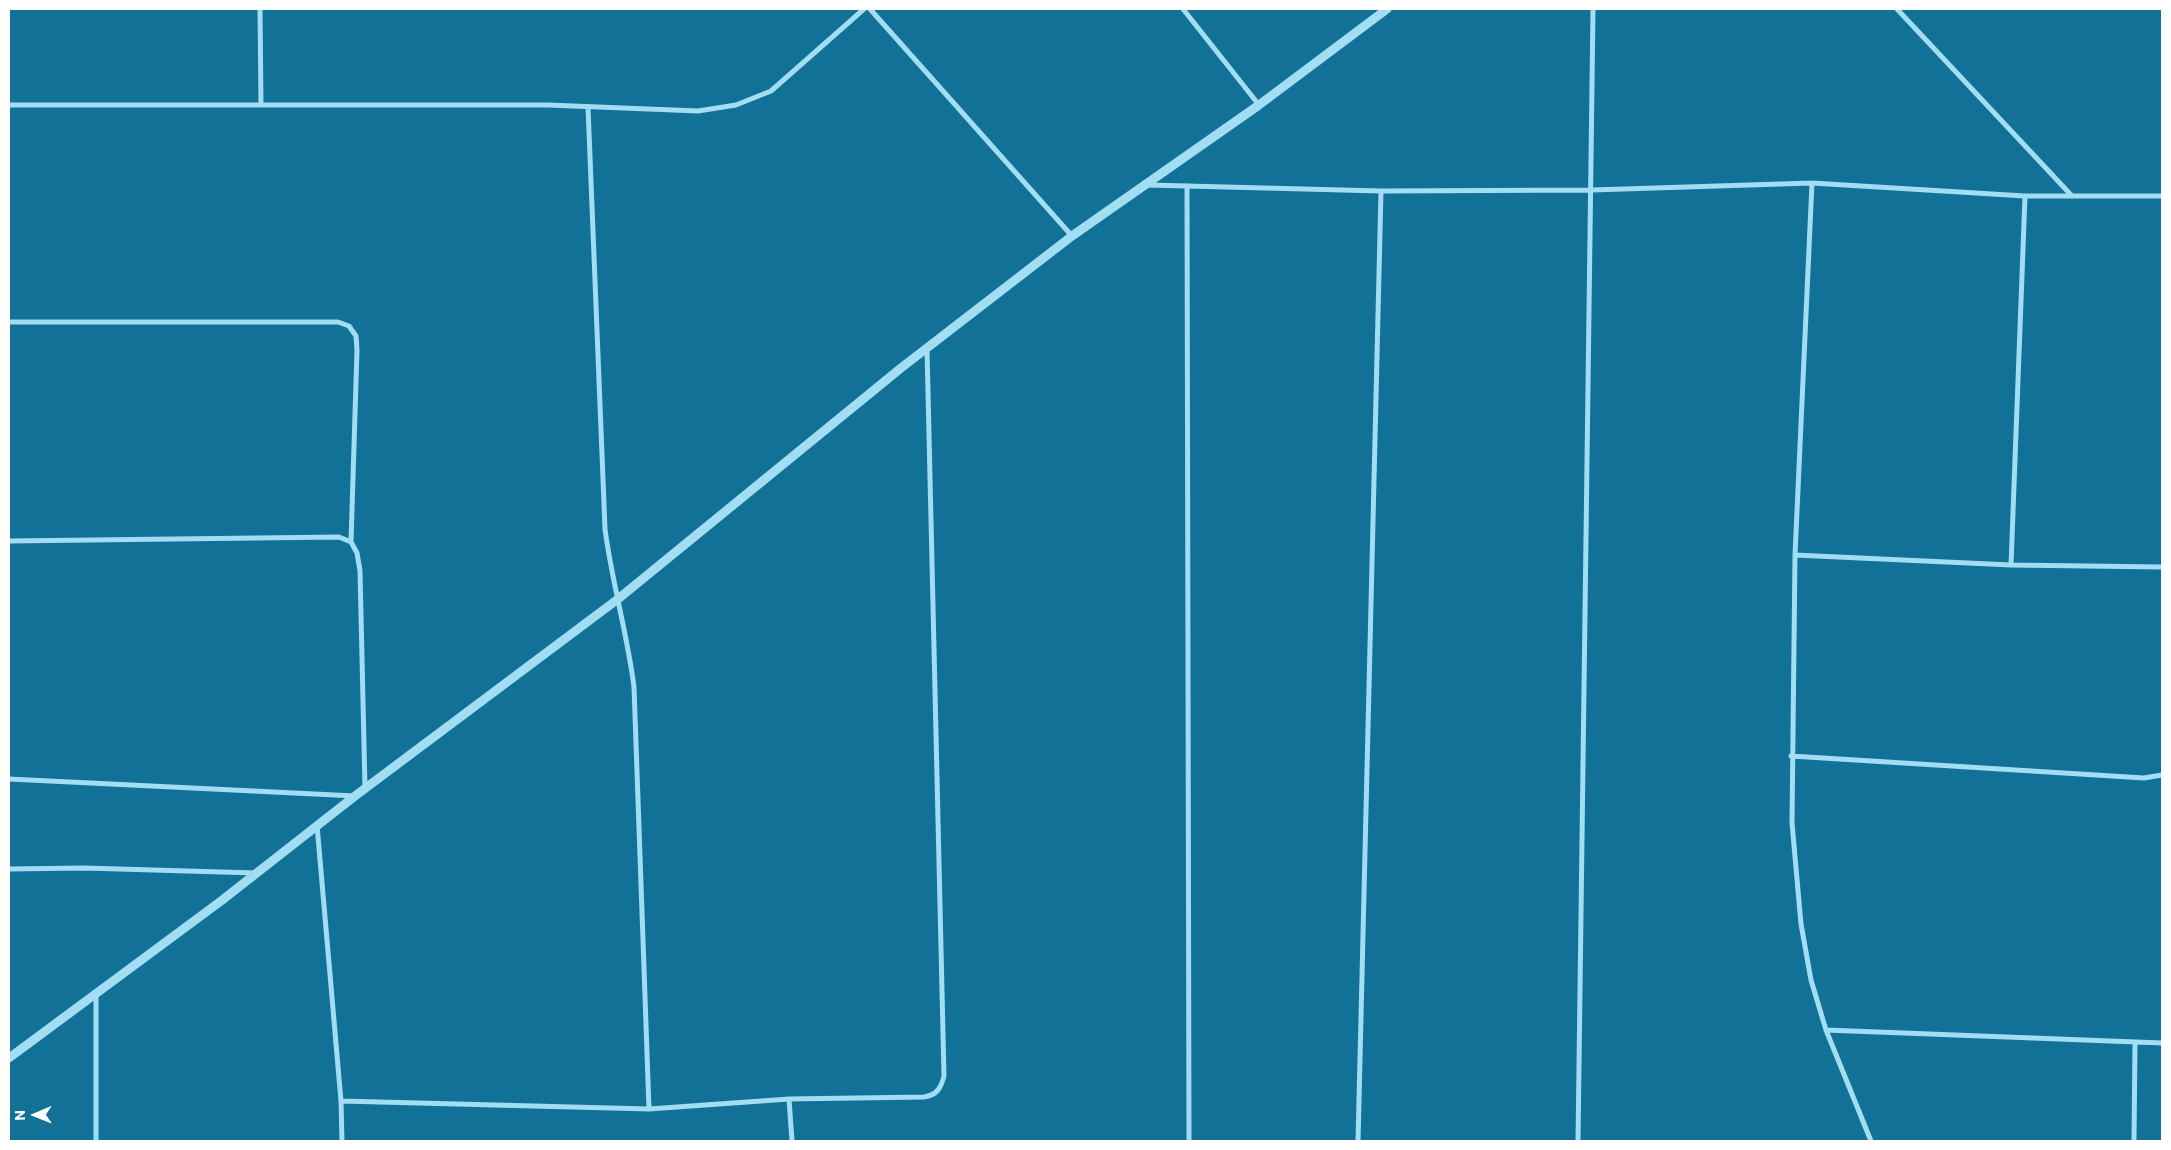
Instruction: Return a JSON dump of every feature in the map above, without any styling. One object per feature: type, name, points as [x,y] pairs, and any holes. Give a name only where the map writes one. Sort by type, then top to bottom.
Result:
[{"type":"street","points":[[260,9],[261,105]]},
{"type":"street","points":[[9,105],[588,107],[698,111],[736,105],[771,91],[864,9]]},
{"type":"street","points":[[870,9],[1072,236]]},
{"type":"street","points":[[1183,9],[1259,105]]},
{"type":"street","points":[[1578,1141],[1593,9]]},
{"type":"street","points":[[1897,9],[2072,196]]},
{"type":"street","points":[[9,1058],[618,599],[927,348],[1072,236],[1259,105],[1383,10]]},
{"type":"street","points":[[588,107],[605,529],[609,563],[629,647],[634,686],[649,1109]]},
{"type":"street","points":[[1145,184],[1382,191],[1592,190],[1812,183],[2025,196],[2162,196]]},
{"type":"street","points":[[1812,183],[1795,555],[1791,756],[1792,824],[1801,924],[1810,980],[1826,1030],[1871,1141]]},
{"type":"street","points":[[1187,186],[1189,1141]]},
{"type":"street","points":[[1358,1141],[1382,191]]},
{"type":"street","points":[[2011,565],[2025,196]]},
{"type":"street","points":[[9,322],[338,322],[349,326],[356,336],[357,350],[351,542],[357,553],[360,571],[365,788]]},
{"type":"street","points":[[341,1101],[649,1109],[789,1099],[932,1095],[938,1090],[944,1076],[927,348]]},
{"type":"street","points":[[9,541],[338,537],[351,542]]},
{"type":"street","points":[[1795,555],[2011,565],[2162,567]]},
{"type":"street","points":[[1791,756],[2144,778],[2162,775]]},
{"type":"street","points":[[9,779],[355,796]]},
{"type":"street","points":[[317,825],[341,1101],[342,1141]]},
{"type":"street","points":[[9,869],[84,868],[256,873]]},
{"type":"street","points":[[96,993],[96,1141]]},
{"type":"street","points":[[1826,1030],[2162,1043]]},
{"type":"street","points":[[2134,1141],[2135,1042]]},
{"type":"street","points":[[789,1099],[792,1141]]}]
